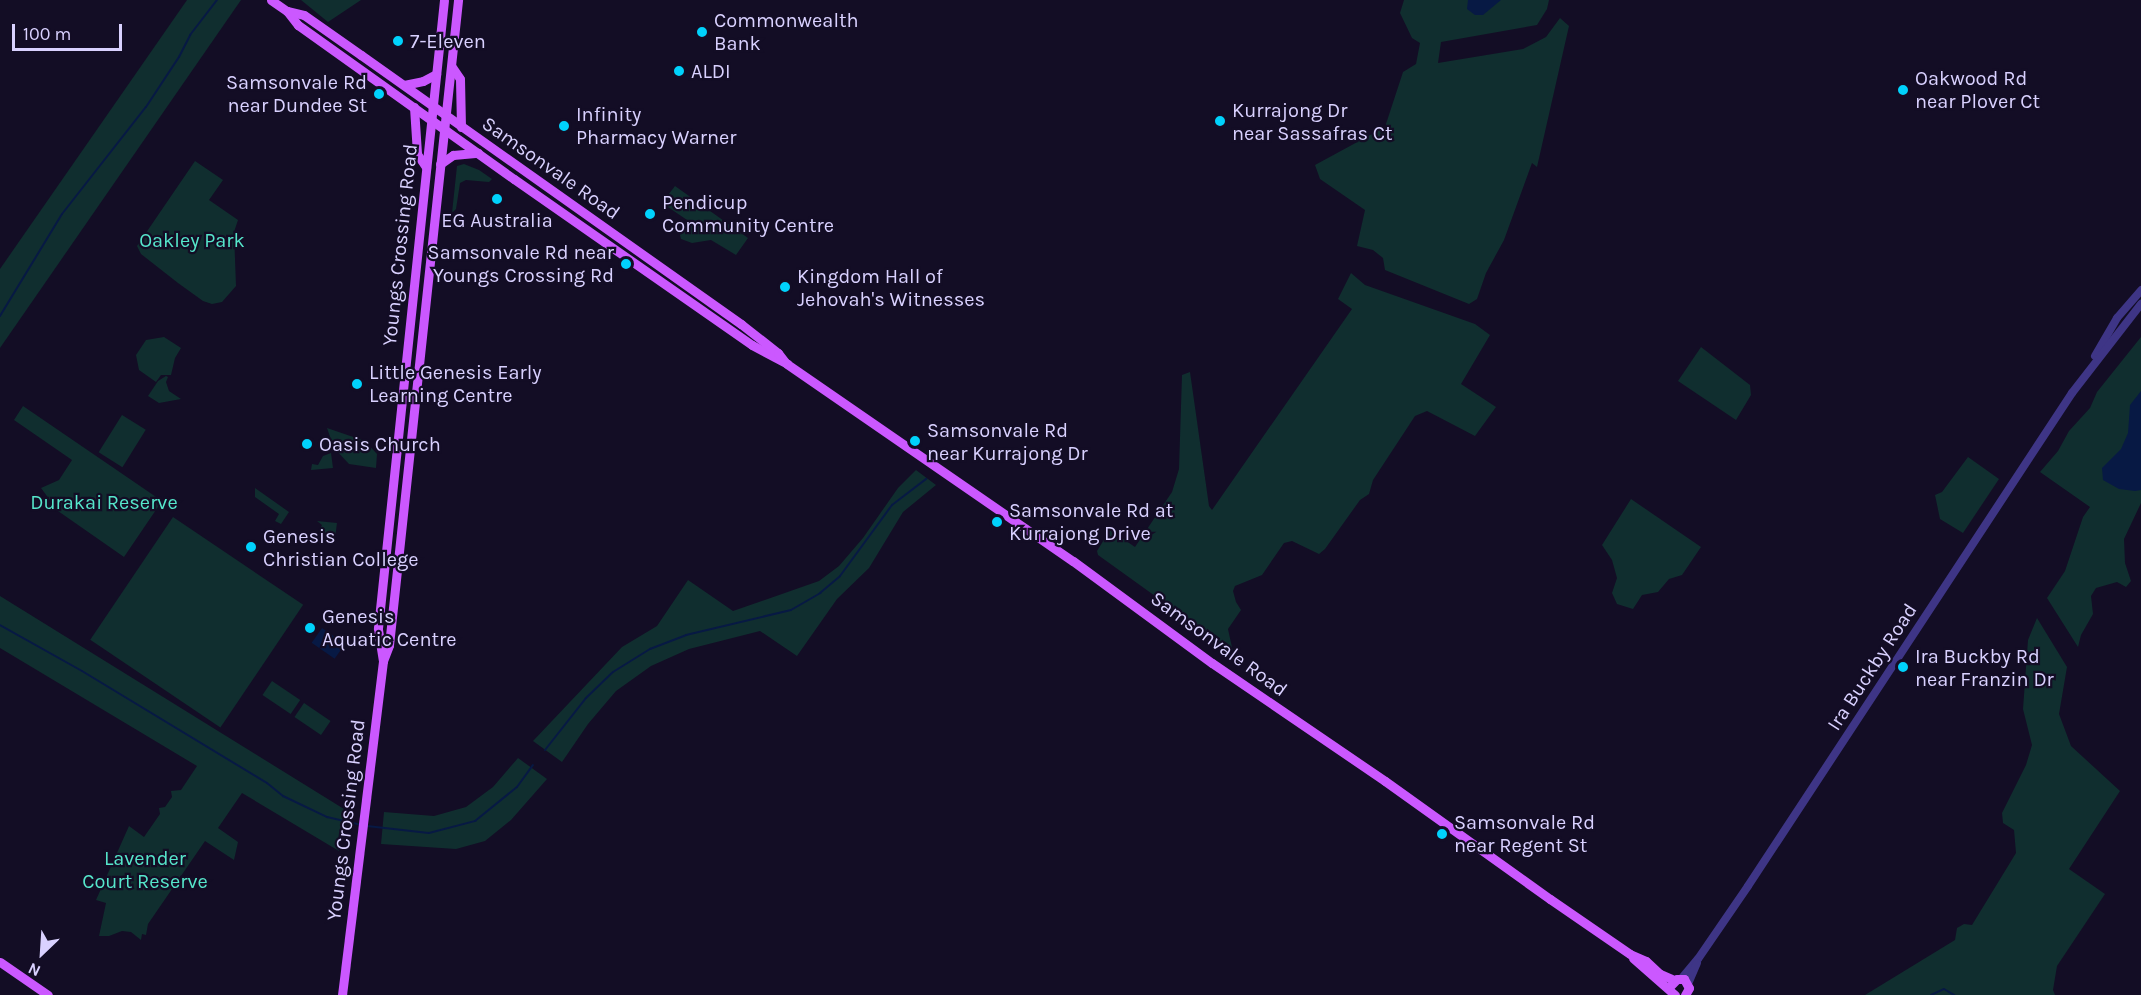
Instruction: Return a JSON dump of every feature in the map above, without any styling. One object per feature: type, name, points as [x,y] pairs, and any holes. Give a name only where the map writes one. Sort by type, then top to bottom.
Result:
[{"type":"main road","name":"Samsonvale Road","points":[[271,0],[287,11],[298,25],[478,153],[752,345],[787,364],[1073,561],[1222,670],[1630,954],[1673,993]]},
{"type":"main road","name":"Youngs Crossing Road","points":[[383,661],[378,628],[444,0]]},
{"type":"main road","name":"Youngs Crossing Road","points":[[343,995],[383,661],[391,634],[458,0]]},
{"type":"main road","name":"Samsonvale Road","points":[[287,11],[304,15],[404,85],[741,324],[778,353],[787,364]]},
{"type":"main road","points":[[452,67],[460,79],[461,127]]},
{"type":"main road","points":[[404,85],[423,81],[436,74]]},
{"type":"main road","points":[[414,107],[417,154],[426,167]]},
{"type":"main road","points":[[440,164],[453,155],[478,153]]},
{"type":"main road","name":"Samsonvale Road","points":[[1630,954],[1646,961],[1660,974],[1686,987]]},
{"type":"main road","points":[[0,962],[48,995]]},
{"type":"main road","points":[[1673,993],[1686,987]]},
{"type":"street","name":"Ira Buckby Road","points":[[1686,987],[1698,959],[2072,393],[2117,318],[2141,290]]},
{"type":"street","name":"Ira Buckby Road","points":[[2072,393],[2141,304]]},
{"type":"green space","points":[[187,0],[241,0],[0,348],[0,269]]},
{"type":"green space","points":[[301,0],[361,0],[328,22]]},
{"type":"green space","points":[[1404,0],[1549,0],[1547,9],[1537,25],[1441,42],[1438,63],[1523,49],[1546,37],[1560,18],[1569,26],[1537,167],[1532,163],[1504,240],[1486,273],[1477,299],[1469,304],[1385,270],[1383,258],[1373,250],[1357,246],[1365,210],[1320,179],[1315,165],[1385,127],[1403,72],[1416,64],[1420,43],[1412,38],[1400,13]]},
{"type":"green space","name":"Oakley Park","points":[[195,161],[223,180],[209,200],[238,220],[234,232],[236,286],[222,302],[212,304],[203,301],[178,283],[141,254],[137,246]]},
{"type":"green space","points":[[464,164],[492,179],[489,182],[466,180],[460,183],[456,209],[452,213],[457,166]]},
{"type":"green space","points":[[675,186],[748,238],[736,255],[711,240],[692,243],[681,239],[680,235],[690,222],[662,203]]},
{"type":"green space","points":[[1351,273],[1365,285],[1475,324],[1490,335],[1461,384],[1496,407],[1475,436],[1427,411],[1415,416],[1373,480],[1369,494],[1360,500],[1325,549],[1319,554],[1292,541],[1284,543],[1262,575],[1235,586],[1233,591],[1241,610],[1228,629],[1233,652],[1098,555],[1097,551],[1110,530],[1135,547],[1172,492],[1179,469],[1182,375],[1190,372],[1209,506],[1212,510],[1352,309],[1338,299]]},
{"type":"green space","points":[[164,337],[181,348],[175,358],[171,375],[161,375],[156,382],[139,370],[136,355],[146,340]]},
{"type":"green space","points":[[2141,337],[2141,503],[2124,539],[2125,563],[2131,581],[2126,587],[2117,582],[2096,588],[2091,596],[2093,614],[2081,635],[2078,647],[2047,598],[2065,571],[2083,517],[2090,507],[2040,472],[2058,451],[2069,431],[2090,408],[2097,392]]},
{"type":"green space","points":[[1701,347],[1750,385],[1751,395],[1736,420],[1678,381]]},
{"type":"green space","points":[[166,376],[169,391],[181,399],[159,403],[148,396],[158,381]]},
{"type":"green space","name":"Durakai Reserve","points":[[23,406],[162,501],[124,557],[58,511],[41,488],[59,480],[72,460],[14,420]]},
{"type":"green space","points":[[122,415],[146,430],[122,467],[99,452]]},
{"type":"green space","points":[[327,428],[365,441],[377,454],[376,468],[349,464],[334,448]]},
{"type":"green space","points":[[331,453],[333,468],[311,470],[312,464],[318,465],[323,456]]},
{"type":"green space","points":[[1968,457],[1999,479],[1963,533],[1940,519],[1935,495],[1942,492]]},
{"type":"green space","points":[[916,470],[936,485],[903,512],[869,568],[837,599],[797,656],[760,631],[689,649],[651,666],[616,691],[588,724],[562,762],[533,741],[622,647],[657,626],[688,580],[733,611],[819,581],[839,566],[863,538],[898,488]]},
{"type":"green space","points":[[255,488],[289,512],[281,524],[275,521],[279,514],[255,497]]},
{"type":"green space","points":[[1631,499],[1701,547],[1682,575],[1669,579],[1658,592],[1642,595],[1633,609],[1617,604],[1612,593],[1617,578],[1612,560],[1602,545]]},
{"type":"green space","points":[[173,517],[303,605],[220,727],[90,640]]},
{"type":"green space","points":[[317,521],[337,523],[335,538],[331,541],[322,537],[325,533],[320,529],[322,525]]},
{"type":"green space","name":"Lavender Court Reserve","points":[[0,596],[344,809],[339,851],[242,793],[218,828],[238,842],[234,860],[205,841],[148,924],[146,935],[142,934],[141,940],[131,932],[122,931],[109,936],[99,936],[106,903],[96,900],[129,826],[144,837],[160,814],[159,808],[165,807],[172,797],[171,791],[181,790],[197,766],[0,648]]},
{"type":"green space","points":[[2037,618],[2067,667],[2059,714],[2071,746],[2120,791],[2069,869],[2105,894],[2057,966],[2053,990],[2055,995],[1865,995],[1955,940],[1957,928],[1964,924],[1972,925],[2016,853],[2014,830],[2003,823],[2002,813],[2026,765],[2032,745],[2023,709],[2028,640]]},
{"type":"green space","points":[[272,681],[300,700],[291,714],[262,695]]},
{"type":"green space","points":[[304,703],[331,721],[321,735],[294,717]]},
{"type":"green space","points":[[518,758],[547,779],[511,820],[485,841],[456,849],[381,844],[384,812],[434,816],[466,807],[493,787]]},
{"type":"water","points":[[1468,0],[1501,0],[1483,15],[1475,15],[1467,9]]},
{"type":"water","points":[[2141,391],[2141,490],[2119,489],[2103,480],[2102,468],[2121,449],[2128,433],[2130,405]]},
{"type":"water","points":[[322,628],[345,644],[335,659],[312,643]]},
{"type":"waterway","points":[[0,316],[62,214],[146,107],[179,57],[190,35],[217,0]]},
{"type":"waterway","points":[[545,750],[586,698],[613,672],[650,649],[686,635],[791,610],[820,593],[840,576],[892,505],[926,479]]},
{"type":"waterway","points":[[0,625],[82,671],[267,783],[283,796],[327,817],[361,825]]},
{"type":"waterway","points":[[367,826],[429,833],[475,821],[517,787],[533,765]]},
{"type":"waterway","points":[[1931,995],[1944,989],[1954,995]]},
{"type":"place","name":"Commonwealth Bank","points":[[702,32]]},
{"type":"place","name":"7-Eleven","points":[[398,41]]},
{"type":"place","name":"ALDI","points":[[679,71]]},
{"type":"place","name":"Oakwood Rd near Plover Ct","points":[[1903,90]]},
{"type":"place","name":"Samsonvale Rd near Dundee St","points":[[379,94]]},
{"type":"place","name":"Kurrajong Dr near Sassafras Ct","points":[[1220,121]]},
{"type":"place","name":"Infinity Pharmacy Warner","points":[[564,126]]},
{"type":"place","name":"EG Australia","points":[[497,199]]},
{"type":"place","name":"Pendicup Community Centre","points":[[650,214]]},
{"type":"place","name":"Samsonvale Rd near Youngs Crossing Rd","points":[[626,264]]},
{"type":"place","name":"Kingdom Hall of Jehovah's Witnesses","points":[[785,287]]},
{"type":"place","name":"Little Genesis Early Learning Centre","points":[[357,384]]},
{"type":"place","name":"Samsonvale Rd near Kurrajong Dr","points":[[915,441]]},
{"type":"place","name":"Oasis Church","points":[[307,444]]},
{"type":"place","name":"Samsonvale Rd at Kurrajong Drive","points":[[997,522]]},
{"type":"place","name":"Genesis Christian College","points":[[251,547]]},
{"type":"place","name":"Genesis Aquatic Centre","points":[[310,628]]},
{"type":"place","name":"Ira Buckby Rd near Franzin Dr","points":[[1903,667]]},
{"type":"place","name":"Samsonvale Rd near Regent St","points":[[1442,834]]}]
